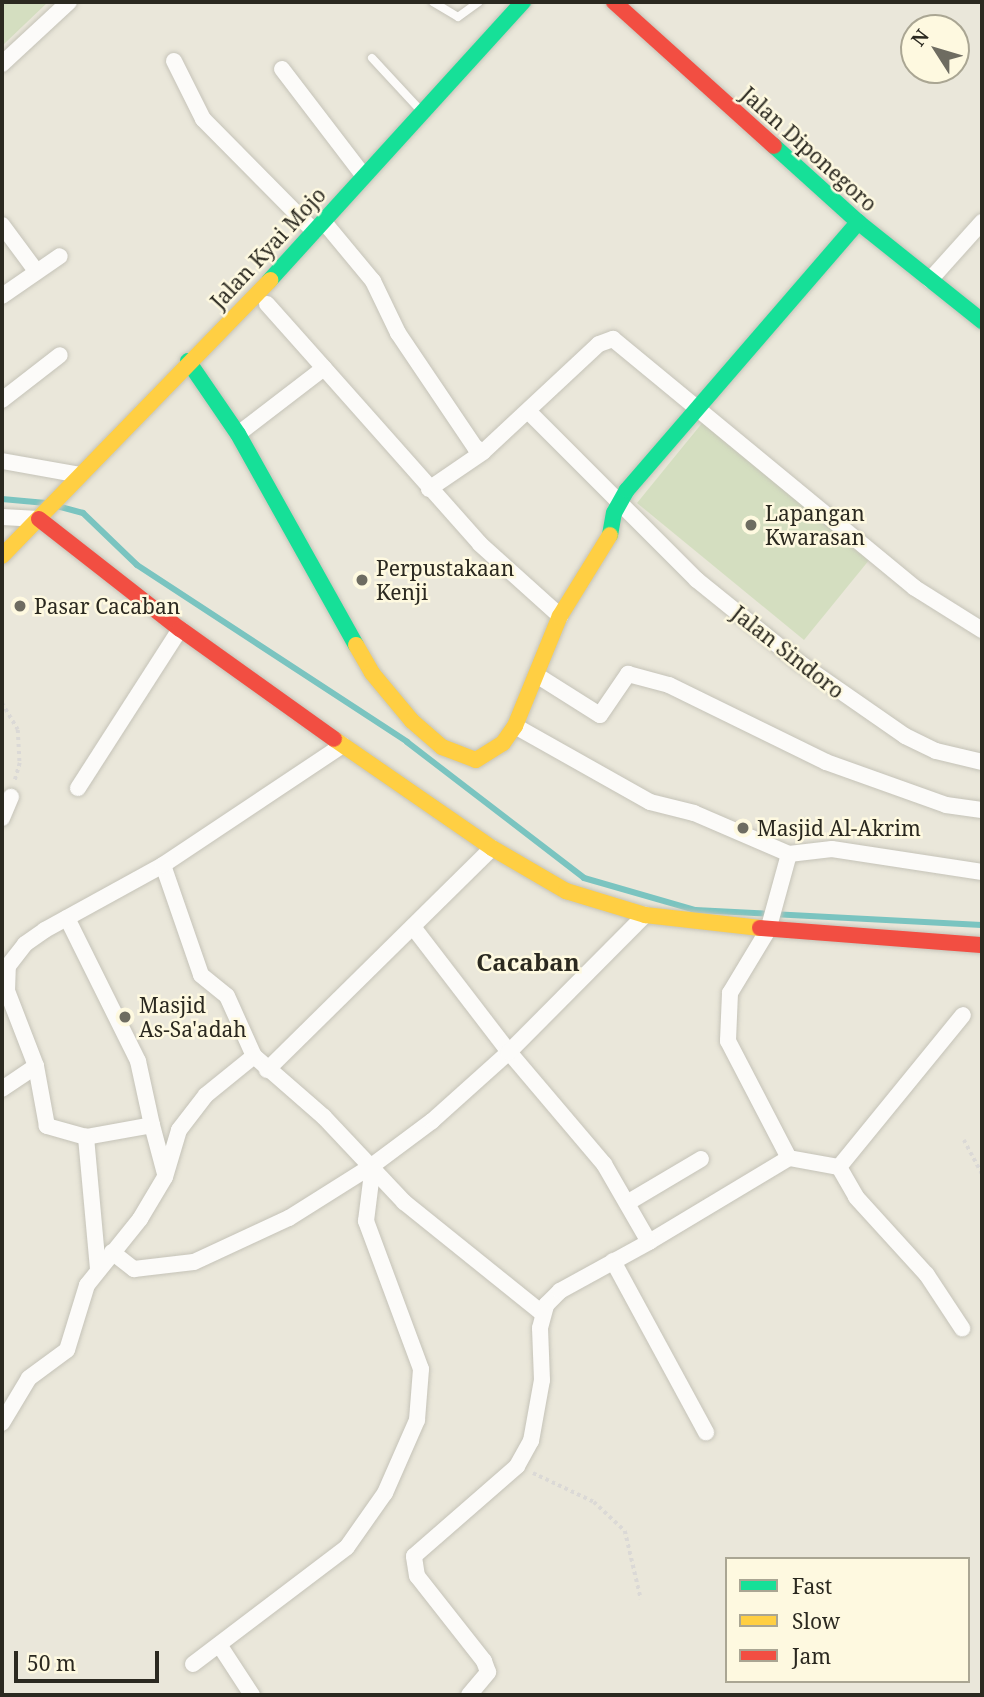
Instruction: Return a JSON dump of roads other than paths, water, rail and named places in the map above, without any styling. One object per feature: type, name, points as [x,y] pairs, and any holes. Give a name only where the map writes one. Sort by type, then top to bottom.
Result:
[{"type":"street","points":[[2,64],[69,2]]},
{"type":"street","name":"Jalan Kyai Mojo","points":[[2,556],[319,227],[523,2]]},
{"type":"street","name":"Jalan Diponegoro","points":[[614,2],[858,222],[982,321]]},
{"type":"street","points":[[174,61],[203,119],[373,281],[398,333],[456,423],[483,452]]},
{"type":"street","points":[[282,69],[363,176]]},
{"type":"street","points":[[188,360],[238,434],[327,601],[372,673],[412,721],[442,747],[476,760],[503,743],[515,726],[538,676],[560,616],[611,533],[617,504],[695,405],[858,222]]},
{"type":"street","points":[[930,280],[982,222]]},
{"type":"street","points":[[2,225],[36,271]]},
{"type":"street","points":[[2,296],[60,256]]},
{"type":"street","points":[[267,304],[480,544],[560,616]]},
{"type":"street","points":[[429,489],[483,452],[608,339],[629,349],[915,588],[982,630]]},
{"type":"street","points":[[2,400],[60,355]]},
{"type":"street","points":[[238,434],[324,368]]},
{"type":"street","name":"Jalan Sindoro","points":[[529,412],[617,504],[697,580],[848,699],[916,741],[982,762]]},
{"type":"street","points":[[2,461],[74,481]]},
{"type":"street","points":[[2,517],[42,516],[180,629],[343,745],[492,848],[581,897],[645,915],[771,919],[982,945]]},
{"type":"street","points":[[78,788],[180,629]]},
{"type":"street","points":[[538,676],[600,715],[628,674],[669,685],[826,762],[946,806],[982,810]]},
{"type":"street","points":[[515,726],[650,802],[694,813],[789,854],[832,849],[982,872]]},
{"type":"street","points":[[152,1125],[86,1137],[47,1126],[36,1066],[5,978],[25,944],[163,865],[343,745]]},
{"type":"street","points":[[2,818],[11,797]]},
{"type":"street","points":[[267,1070],[492,848]]},
{"type":"street","points":[[789,854],[771,919],[730,993],[728,1041],[789,1158]]},
{"type":"street","points":[[163,865],[201,975],[227,996],[254,1056],[267,1070],[324,1116],[373,1165],[404,1202],[542,1313]]},
{"type":"street","points":[[112,1252],[134,1269],[194,1262],[289,1218],[373,1165],[432,1121],[509,1052],[645,915]]},
{"type":"street","points":[[67,918],[138,1061],[165,1177]]},
{"type":"street","points":[[413,927],[509,1052],[590,1146],[649,1242]]},
{"type":"street","points":[[839,1167],[963,1014]]},
{"type":"street","points":[[2,1423],[29,1378],[67,1350],[88,1285],[140,1219],[165,1177],[179,1130],[206,1094],[254,1056]]},
{"type":"street","points":[[2,1089],[36,1066]]},
{"type":"street","points":[[86,1137],[98,1269]]},
{"type":"street","points":[[469,1695],[488,1672],[484,1661],[417,1576],[414,1556],[516,1466],[536,1423],[543,1364],[542,1313],[560,1291],[649,1242],[789,1158],[839,1167],[870,1213],[927,1275],[962,1328]]},
{"type":"street","points":[[627,1203],[701,1159]]},
{"type":"street","points":[[193,1664],[347,1547],[385,1493],[417,1420],[421,1369],[366,1221],[373,1165]]},
{"type":"street","points":[[613,1261],[705,1432]]},
{"type":"street","points":[[220,1646],[252,1695]]},
{"type":"lane","points":[[433,2],[458,17],[480,2]]},
{"type":"lane","points":[[372,58],[422,112]]},
{"type":"waterway","points":[[2,499],[46,503]]},
{"type":"waterway","points":[[57,506],[83,513],[137,565],[407,742],[584,878],[695,910],[982,925]]},
{"type":"place","name":"Lapangan Kwarasan","points":[[751,525]]},
{"type":"place","name":"Perpustakaan Kenji","points":[[362,580]]},
{"type":"place","name":"Pasar Cacaban","points":[[20,606]]},
{"type":"place","name":"Masjid Al-Akrim","points":[[743,828]]},
{"type":"place","name":"Masjid As-Sa'adah","points":[[125,1017]]},
{"type":"district","name":"Cacaban","points":[[528,962]]}]
